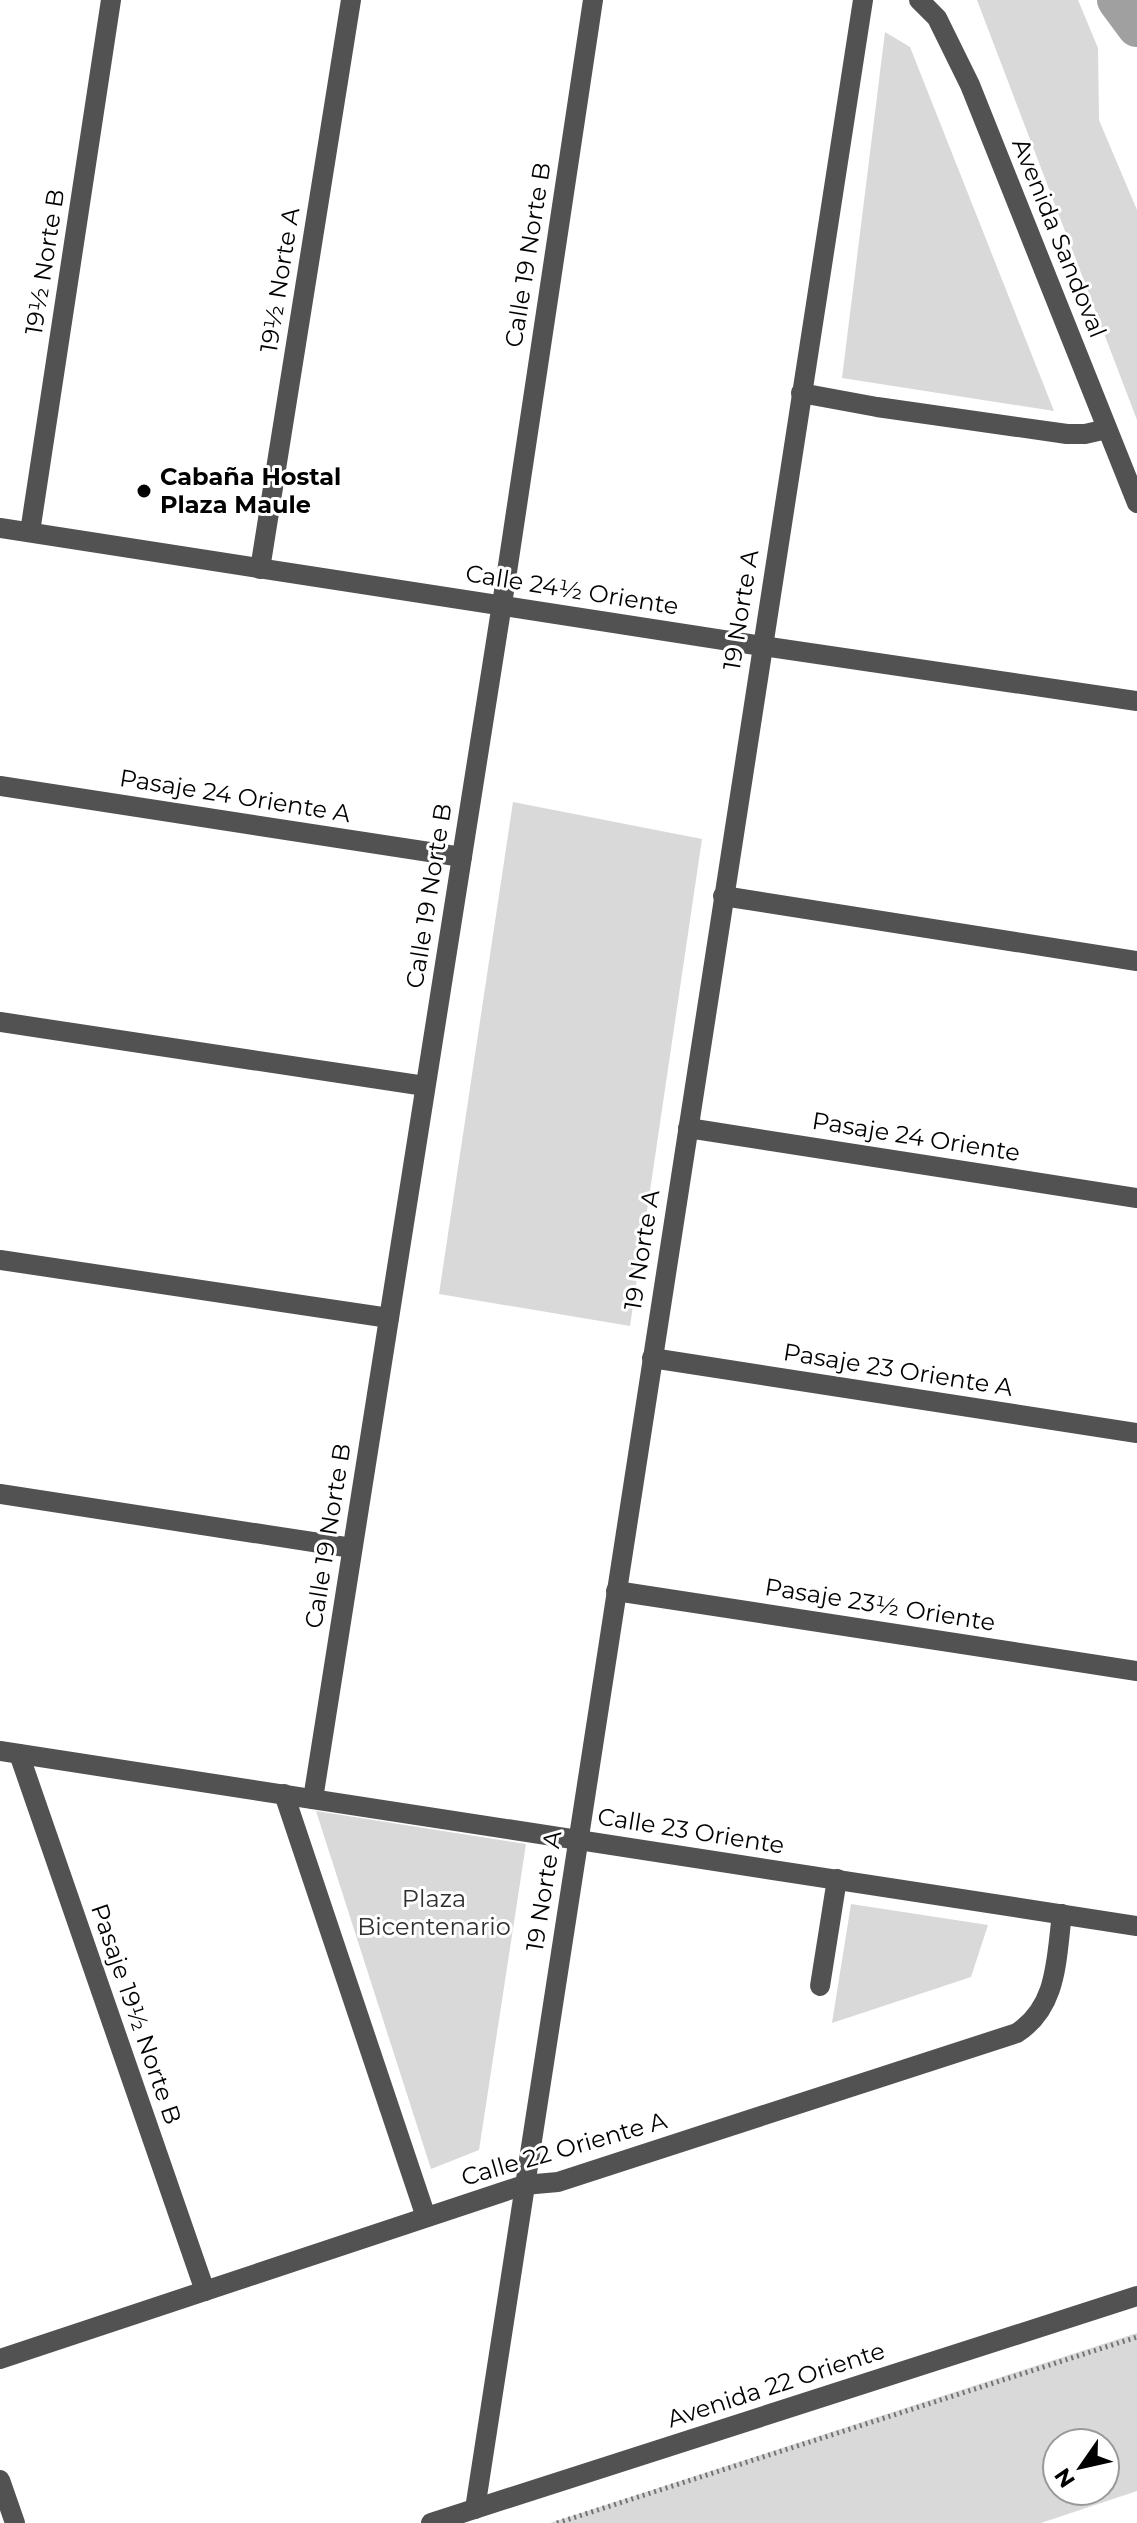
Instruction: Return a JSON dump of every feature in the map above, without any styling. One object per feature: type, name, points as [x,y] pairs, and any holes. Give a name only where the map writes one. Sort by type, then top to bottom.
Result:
[{"type":"street","name":"19½ Norte B","points":[[30,532],[111,0]]},
{"type":"street","name":"19½ Norte A","points":[[260,569],[351,0]]},
{"type":"street","name":"Calle 19 Norte B","points":[[313,1799],[502,606],[593,0]]},
{"type":"street","name":"19 Norte A","points":[[475,2509],[863,0]]},
{"type":"street","name":"Avenida Sandoval","points":[[919,0],[937,18],[970,85],[1137,503]]},
{"type":"street","points":[[801,393],[1067,434],[1107,429]]},
{"type":"street","name":"Calle 24½ Oriente","points":[[0,528],[1137,701]]},
{"type":"street","name":"Pasaje 24 Oriente A","points":[[0,786],[462,857]]},
{"type":"street","points":[[723,896],[1137,961]]},
{"type":"street","points":[[0,1022],[425,1086]]},
{"type":"street","name":"Pasaje 24 Oriente","points":[[688,1128],[1137,1198]]},
{"type":"street","points":[[0,1260],[389,1318]]},
{"type":"street","name":"Pasaje 23 Oriente A","points":[[652,1358],[1137,1433]]},
{"type":"street","points":[[0,1494],[352,1548]]},
{"type":"street","name":"Pasaje 23½ Oriente","points":[[616,1591],[1137,1671]]},
{"type":"street","name":"Calle 23 Oriente","points":[[10,1752],[1137,1926]]},
{"type":"street","name":"Pasaje 19½ Norte B","points":[[10,1752],[205,2291]]},
{"type":"street","points":[[284,1794],[426,2217]]},
{"type":"street","points":[[820,1986],[837,1879]]},
{"type":"street","name":"Calle 22 Oriente A","points":[[0,2359],[524,2185],[558,2182],[1017,2033],[1038,2016],[1048,2000],[1062,1914]]},
{"type":"street","name":"Avenida 22 Oriente","points":[[431,2523],[1137,2296]]},
{"type":"street","points":[[0,2480],[15,2523]]},
{"type":"path","points":[[557,2523],[1137,2337]]},
{"type":"green space","points":[[977,0],[1078,0],[1098,48],[1099,120],[1137,210],[1137,420]]},
{"type":"green space","points":[[885,32],[910,47],[1054,411],[842,378]]},
{"type":"green space","points":[[513,802],[702,839],[630,1326],[439,1294]]},
{"type":"green space","name":"Plaza Bicentenario","points":[[316,1811],[526,1844],[479,2150],[431,2169]]},
{"type":"green space","points":[[851,1904],[988,1925],[971,1977],[832,2023]]},
{"type":"green space","points":[[1137,2333],[1137,2491],[1121,2496],[1121,2427],[1041,2427],[1041,2507],[1089,2507],[1041,2523],[550,2523]]},
{"type":"waterway","points":[[1117,0],[1137,27]]},
{"type":"place","name":"Cabaña Hostal Plaza Maule","points":[[144,491]]}]
